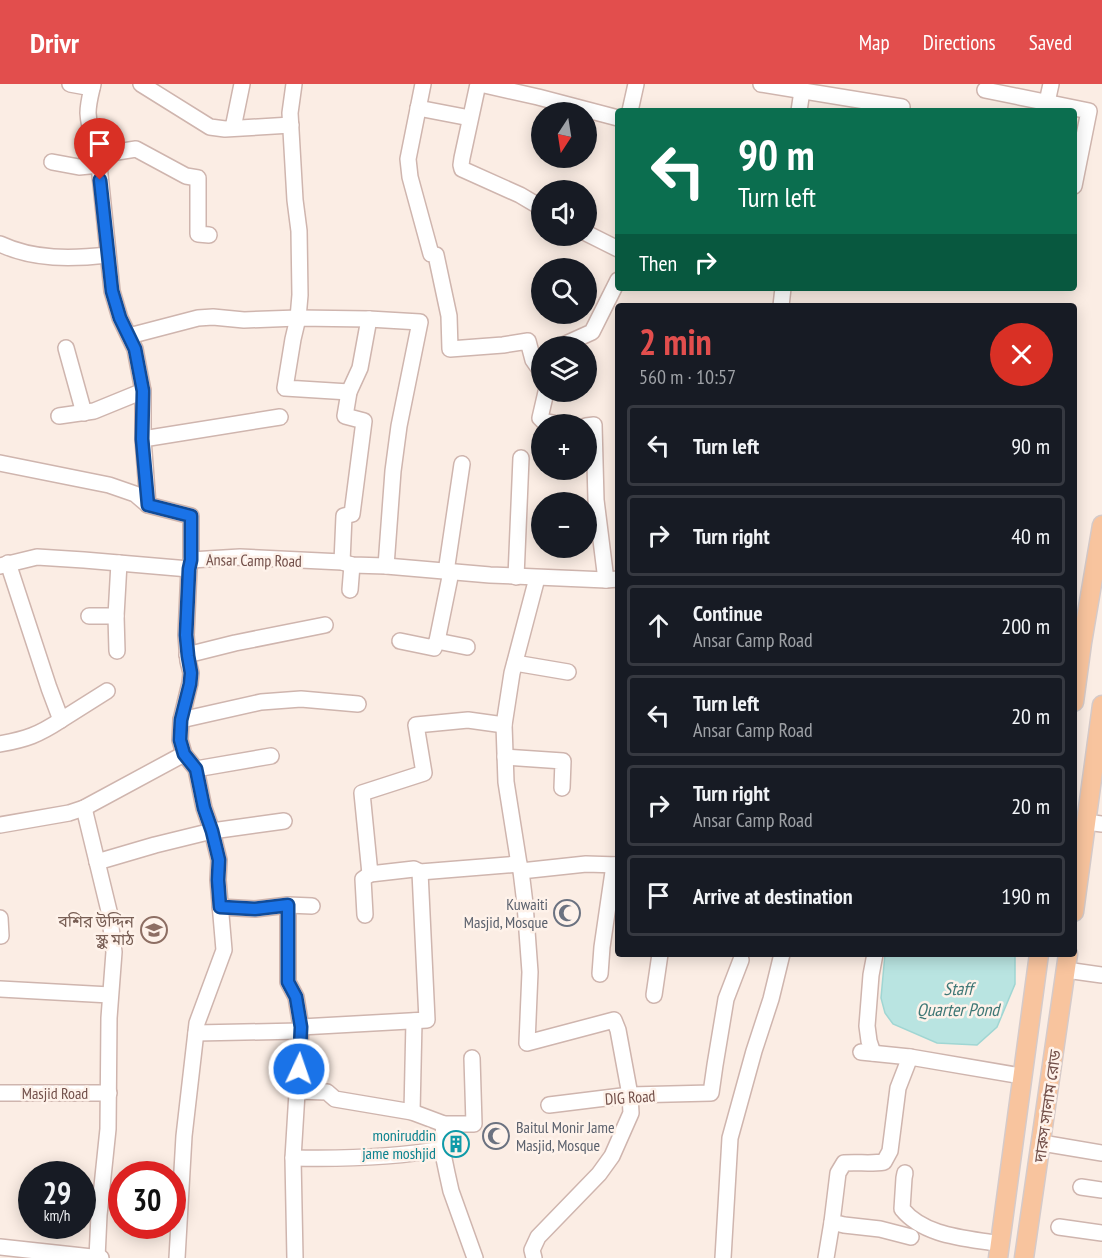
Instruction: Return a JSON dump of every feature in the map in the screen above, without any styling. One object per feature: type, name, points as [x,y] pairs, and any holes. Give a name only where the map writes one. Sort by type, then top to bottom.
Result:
[{"type":"main road","points":[[1078,643],[1102,525]]},
{"type":"main road","points":[[1077,899],[1094,823],[1101,715]]},
{"type":"main road","name":"দারুস সালাম রোড","points":[[999,1251],[1039,957]]},
{"type":"main road","name":"দারুস সালাম রোড","points":[[1024,1258],[1067,962]]},
{"type":"street","points":[[70,84],[93,86],[88,112],[98,160],[112,291],[120,318],[135,349],[143,391],[142,439],[148,505]]},
{"type":"street","points":[[141,84],[210,127],[291,125]]},
{"type":"street","points":[[233,128],[242,84]]},
{"type":"street","points":[[294,84],[290,113],[299,231],[300,295],[285,388],[349,392]]},
{"type":"street","points":[[423,84],[408,159],[424,232],[431,254],[436,255],[445,293],[449,316],[450,349],[528,341],[531,347]]},
{"type":"street","points":[[531,202],[462,169],[460,165],[479,84],[615,117]]},
{"type":"street","points":[[631,108],[636,84]]},
{"type":"street","points":[[761,84],[902,107]]},
{"type":"street","points":[[1047,102],[1051,84]]},
{"type":"street","points":[[985,90],[1075,108]]},
{"type":"street","points":[[799,108],[802,91]]},
{"type":"street","points":[[418,108],[470,118]]},
{"type":"street","points":[[1077,108],[1089,111],[1077,171]]},
{"type":"street","points":[[52,162],[80,167],[135,149],[186,176],[198,178],[198,234],[210,235]]},
{"type":"street","points":[[597,238],[615,248]]},
{"type":"street","points":[[0,244],[30,255],[69,258],[108,255]]},
{"type":"street","points":[[583,336],[592,332],[612,305]]},
{"type":"street","points":[[129,336],[198,318],[213,317],[244,320],[298,318],[420,322],[399,426],[393,471],[386,566]]},
{"type":"street","points":[[350,590],[344,516],[351,514],[364,421],[345,416],[349,392],[360,368],[369,319]]},
{"type":"street","points":[[66,348],[84,412]]},
{"type":"street","points":[[58,416],[94,411],[143,391]]},
{"type":"street","points":[[142,439],[280,417]]},
{"type":"street","points":[[516,577],[521,458]]},
{"type":"street","points":[[0,463],[109,485],[135,494],[148,505]]},
{"type":"street","points":[[400,641],[434,648],[437,641],[449,572],[462,464]]},
{"type":"street","points":[[595,480],[596,500],[612,579]]},
{"type":"street","name":"Ansar Camp Road","points":[[148,505],[191,516],[190,564]]},
{"type":"street","name":"Ansar Camp Road","points":[[4,565],[36,557],[190,564],[240,557],[516,577],[612,579]]},
{"type":"street","points":[[117,651],[118,562]]},
{"type":"street","points":[[177,1258],[184,1137],[197,1023],[224,950],[218,880],[219,860],[204,808],[196,769],[184,754],[180,740],[181,720],[191,673],[186,635],[190,564]]},
{"type":"street","points":[[4,565],[61,720]]},
{"type":"street","points":[[534,1258],[532,1250],[538,1237],[599,1174],[612,1156],[631,1113],[630,1095],[618,1030],[614,1020],[527,1043],[530,972],[520,868],[506,782],[504,725],[515,663],[537,578]]},
{"type":"street","points":[[89,616],[116,616]]},
{"type":"street","points":[[188,656],[235,643],[325,626]]},
{"type":"street","points":[[437,641],[467,647]]},
{"type":"street","points":[[515,663],[568,672]]},
{"type":"street","points":[[0,744],[41,733],[107,691]]},
{"type":"street","points":[[181,720],[261,702],[301,699],[358,704]]},
{"type":"street","points":[[370,874],[362,793],[423,772],[416,725],[468,720],[504,725]]},
{"type":"street","points":[[0,825],[69,813],[84,808],[184,754]]},
{"type":"street","points":[[196,769],[271,756]]},
{"type":"street","points":[[505,757],[563,761],[562,788]]},
{"type":"street","points":[[0,1247],[39,1255],[99,1258],[99,1215],[110,1093],[110,995],[114,952],[109,911],[84,808]]},
{"type":"street","points":[[97,862],[212,831],[284,821]]},
{"type":"street","points":[[365,915],[363,879],[370,874],[414,869],[420,872],[586,864],[615,865]]},
{"type":"street","points":[[600,974],[602,947],[615,871]]},
{"type":"street","points":[[196,1032],[301,1029],[427,1020],[420,872]]},
{"type":"street","points":[[220,907],[255,909],[288,905],[312,906]]},
{"type":"street","points":[[288,905],[288,982],[296,997],[301,1029],[292,1158],[295,1258]]},
{"type":"street","points":[[0,918],[1,936]]},
{"type":"street","points":[[654,995],[660,957]]},
{"type":"street","points":[[723,1258],[730,1138],[781,957]]},
{"type":"street","points":[[874,957],[867,1026],[869,1041],[867,1053],[910,1057],[1022,1076]]},
{"type":"street","name":"DIG Road","points":[[549,1105],[630,1095],[711,1093],[726,999],[741,960]]},
{"type":"street","points":[[1067,962],[1102,975]]},
{"type":"street","points":[[0,989],[110,995]]},
{"type":"street","points":[[412,1112],[414,1021]]},
{"type":"street","points":[[826,1258],[838,1173],[844,1162],[873,1164],[884,1162],[890,1151],[898,1088],[910,1057]]},
{"type":"street","points":[[297,1091],[327,1092],[335,1099],[412,1112],[444,1124],[474,1124],[472,1059]]},
{"type":"street","name":"Masjid Road","points":[[0,1094],[110,1093]]},
{"type":"street","points":[[444,1124],[442,1149],[452,1191],[475,1258]]},
{"type":"street","points":[[1042,1143],[1102,1153]]},
{"type":"street","points":[[292,1158],[349,1159],[412,1155],[442,1149]]},
{"type":"street","points":[[905,1173],[902,1209],[909,1218],[926,1227],[999,1251]]},
{"type":"street","points":[[1081,1187],[1102,1190]]},
{"type":"street","points":[[832,1222],[880,1229],[911,1237]]},
{"type":"street","points":[[1059,1227],[1102,1233]]},
{"type":"water","name":"Staff Quarter Pond","points":[[885,957],[1015,957],[1015,984],[997,1027],[977,1045],[937,1043],[893,1024],[885,1013],[881,998]]},
{"type":"place","name":"Kuwaiti Masjid, Mosque","points":[[567,913]]},
{"type":"place","name":"বশির উদ্দিন স্কুল মাঠ","points":[[154,930]]},
{"type":"place","name":"Baitul Monir Jame Masjid, Mosque","points":[[496,1136]]},
{"type":"place","name":"moniruddin jame moshjid","points":[[456,1144]]},
{"type":"route","points":[[100,180],[112,291],[120,318],[135,349],[143,391],[142,439],[148,505],[191,516],[191,560],[186,635],[191,673],[181,720],[180,740],[184,754],[196,769],[204,808],[219,860],[220,907],[255,909],[288,905],[288,982],[296,997],[301,1027],[299,1069]]}]
